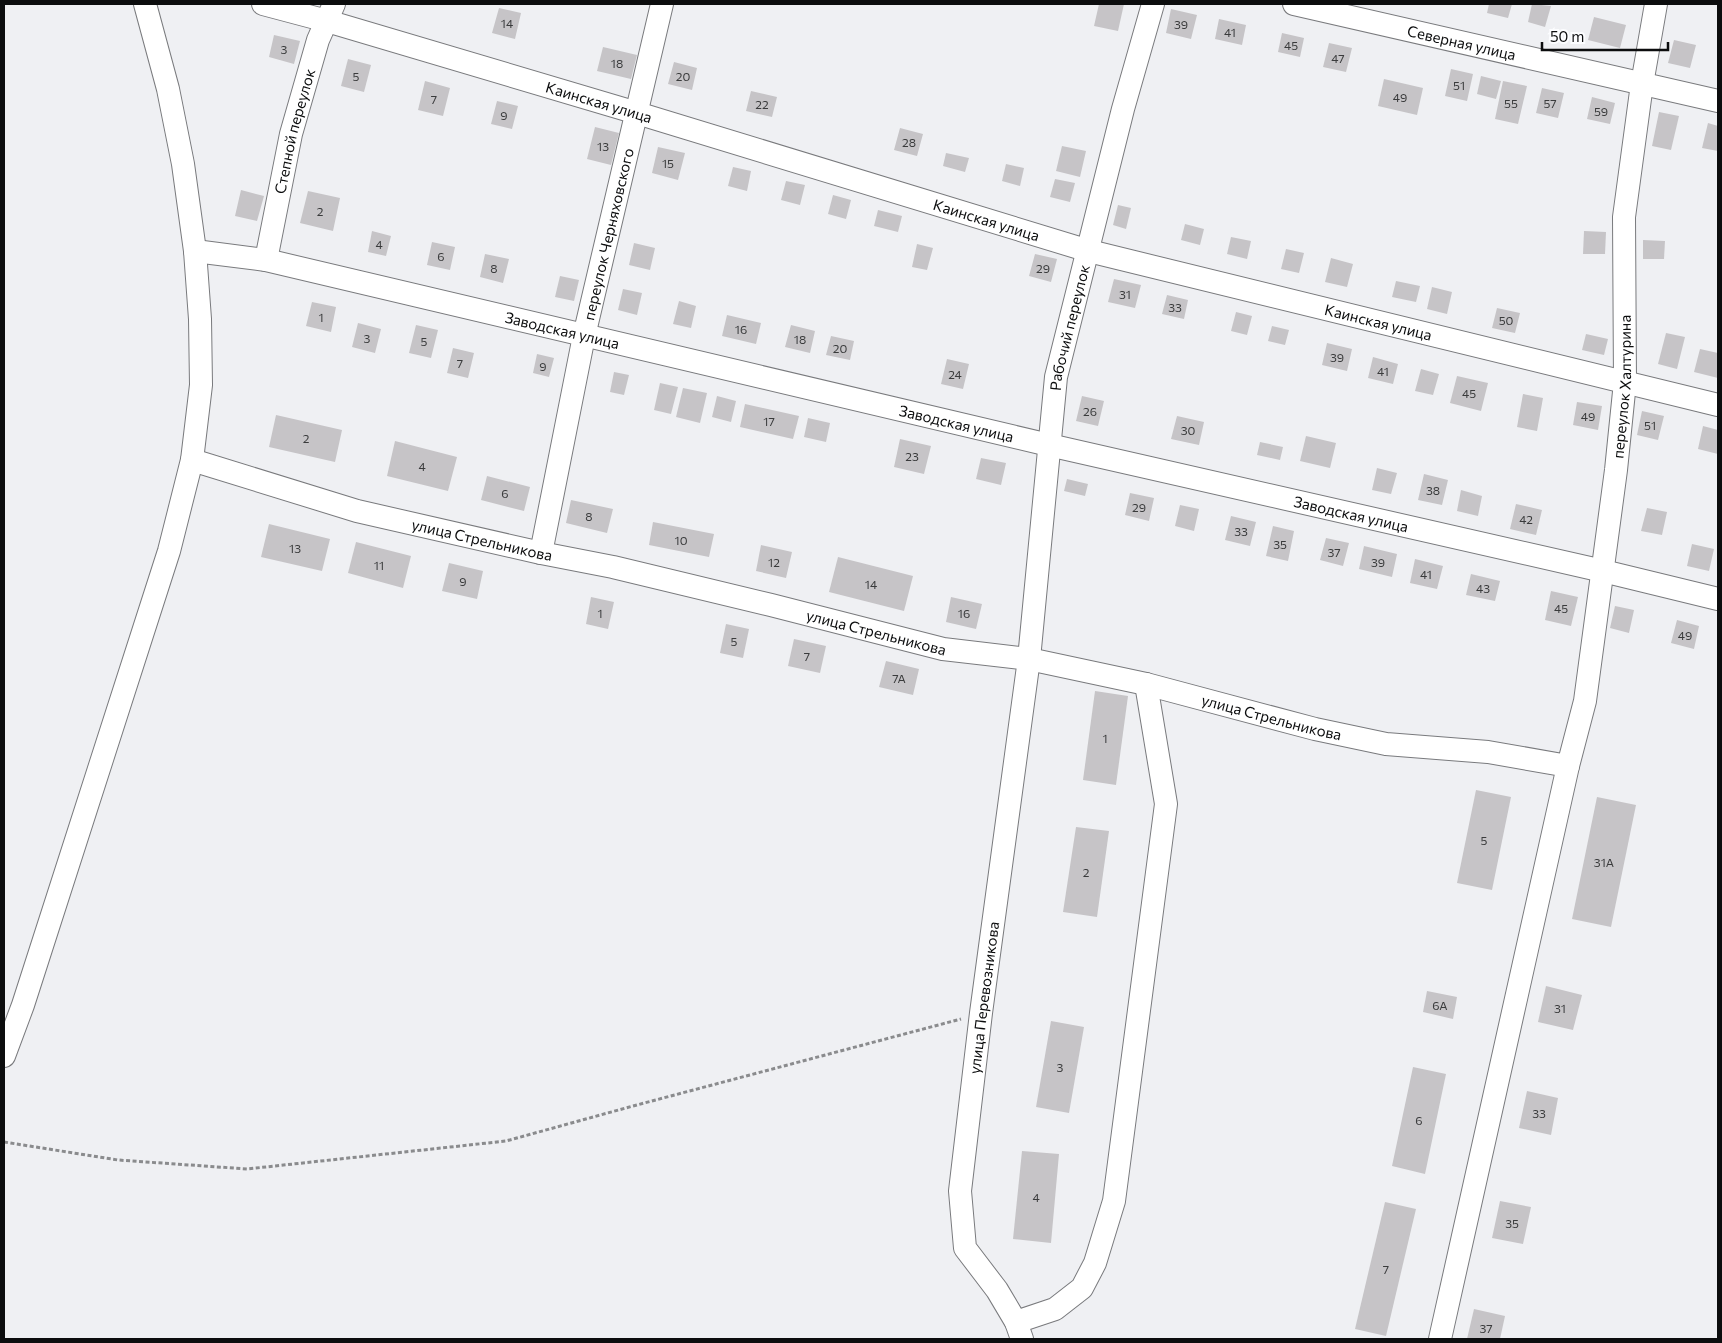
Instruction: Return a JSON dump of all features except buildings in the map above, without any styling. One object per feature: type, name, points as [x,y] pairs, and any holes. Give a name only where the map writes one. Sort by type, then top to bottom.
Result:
[{"type":"street","points":[[4,1056],[26,995],[169,551],[192,460],[201,385],[200,319],[195,251],[183,164],[168,89],[145,4]]},
{"type":"street","name":"Каинская улица","points":[[263,4],[331,12],[637,113],[1089,251],[1718,405]]},
{"type":"street","name":"переулок Черняховского","points":[[541,553],[584,336],[662,4]]},
{"type":"street","name":"Рабочий переулок","points":[[1029,659],[1056,377],[1123,109],[1153,4]]},
{"type":"street","name":"Северная улица","points":[[1294,4],[1718,101]]},
{"type":"street","name":"переулок Халтурина","points":[[1440,1339],[1568,766],[1585,701],[1603,571],[1625,382],[1624,217],[1642,84],[1656,4]]},
{"type":"street","name":"Степной переулок","points":[[266,260],[291,134],[318,40],[331,12]]},
{"type":"street","name":"Заводская улица","points":[[195,251],[266,260],[1048,445],[1603,571],[1718,599]]},
{"type":"street","name":"улица Стрельникова","points":[[192,460],[357,512],[613,567],[772,604],[943,649],[1029,659],[1146,684],[1315,729],[1386,744],[1488,752],[1568,766]]},
{"type":"street","name":"улица Перевозникова","points":[[1019,1331],[996,1290],[965,1248],[960,1191],[981,1014],[1029,659]]},
{"type":"street","points":[[1019,1331],[1055,1309],[1082,1288],[1096,1263],[1114,1201],[1166,804],[1146,684]]},
{"type":"path","points":[[4,1142],[118,1160],[247,1169],[506,1141],[981,1014]]}]
